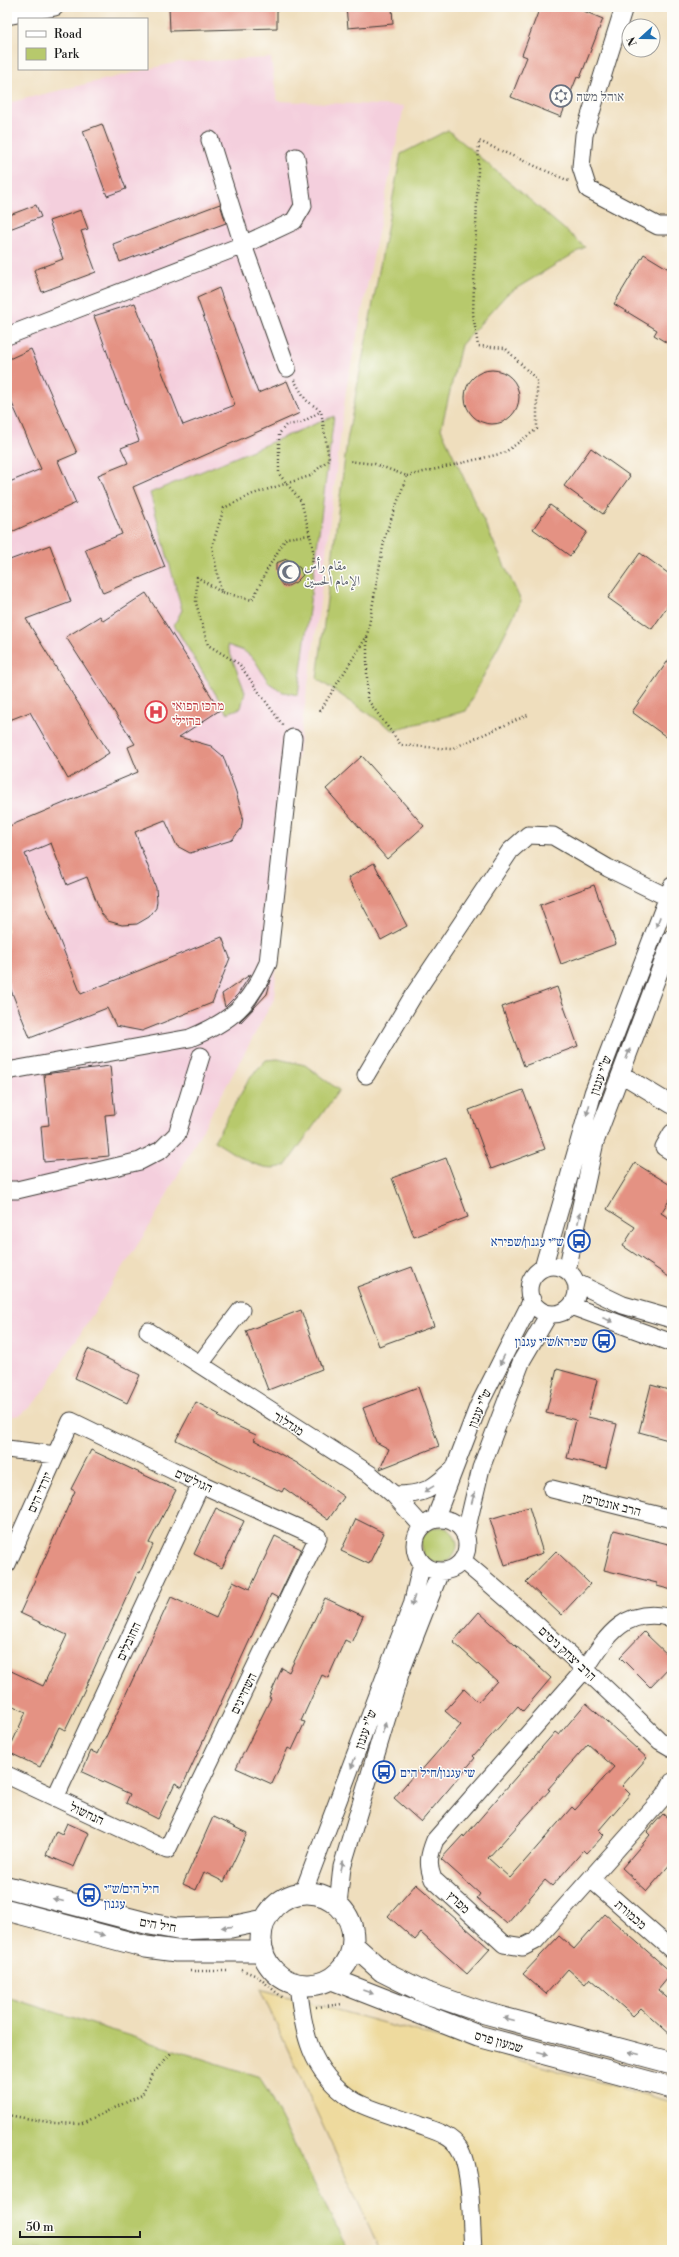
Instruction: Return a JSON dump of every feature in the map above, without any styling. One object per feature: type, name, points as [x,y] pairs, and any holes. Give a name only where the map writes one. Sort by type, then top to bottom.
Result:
[{"type":"main road","name":"חיל הים","points":[[7,1887],[150,1924],[177,1929],[231,1927],[265,1920]]},
{"type":"main road","points":[[303,1893],[325,1897],[338,1904],[350,1923],[353,1944],[344,1967],[332,1979],[315,1985],[298,1985],[282,1978],[276,1973],[263,1951],[261,1936],[265,1920],[281,1901],[295,1894],[303,1893]]},
{"type":"main road","name":"חיל הים","points":[[7,1910],[146,1947],[176,1951],[263,1951]]},
{"type":"main road","name":"שמעון פרס","points":[[353,1944],[382,1971],[424,1992],[484,2013],[672,2063]]},
{"type":"main road","name":"שמעון פרס","points":[[332,1979],[478,2036],[672,2088]]},
{"type":"street","points":[[7,16],[55,7]]},
{"type":"street","points":[[624,7],[584,134],[581,167],[588,189],[658,226],[672,226]]},
{"type":"street","points":[[210,140],[242,245],[287,368]]},
{"type":"street","points":[[7,336],[242,245],[294,220],[303,206],[296,157]]},
{"type":"street","points":[[7,1071],[190,1038],[211,1030],[242,1006],[256,988],[268,963],[293,738]]},
{"type":"street","points":[[366,1075],[412,996],[510,851],[528,834],[553,836],[608,868],[670,891]]},
{"type":"street","name":"ש\"י עגנון","points":[[543,1268],[593,1093],[670,891]]},
{"type":"street","name":"ש\"י עגנון","points":[[572,1276],[595,1142],[672,940]]},
{"type":"street","points":[[7,1190],[17,1190],[140,1161],[161,1150],[177,1134],[201,1056]]},
{"type":"street","points":[[621,1074],[672,1106]]},
{"type":"street","points":[[672,1133],[664,1147],[672,1152]]},
{"type":"street","points":[[572,1276],[578,1291],[571,1306],[557,1314],[549,1314],[542,1311],[532,1300],[530,1293],[532,1278],[543,1268],[559,1266],[572,1276],[623,1305],[672,1319]]},
{"type":"street","name":"ש\"י עגנון","points":[[429,1523],[457,1466],[478,1407],[532,1300]]},
{"type":"street","points":[[571,1306],[672,1343]]},
{"type":"street","points":[[200,1364],[241,1310]]},
{"type":"street","name":"ש\"י עגנון","points":[[465,1536],[484,1461],[522,1360],[549,1314]]},
{"type":"street","name":"מגדלור","points":[[148,1331],[370,1475],[429,1523]]},
{"type":"street","name":"יורדי הים","points":[[7,1564],[71,1421]]},
{"type":"street","name":"הגולשים","points":[[71,1421],[201,1484],[318,1537]]},
{"type":"street","points":[[7,1449],[56,1455]]},
{"type":"street","points":[[394,1495],[414,1495],[422,1493],[442,1480],[457,1466]]},
{"type":"street","name":"החובלים","points":[[55,1798],[201,1484]]},
{"type":"street","name":"הרב אונטרמן","points":[[552,1489],[672,1519]]},
{"type":"street","points":[[450,1520],[462,1529],[465,1536],[466,1552],[462,1560],[448,1571],[433,1571],[422,1564],[414,1549],[417,1533],[429,1523],[450,1520]]},
{"type":"street","name":"השחיינים","points":[[167,1850],[318,1537]]},
{"type":"street","name":"הרב יצחק ניסים","points":[[462,1560],[520,1608],[586,1668],[660,1741],[672,1748]]},
{"type":"street","name":"ש\"י עגנון","points":[[303,1893],[412,1605],[422,1564]]},
{"type":"street","name":"ש\"י עגנון","points":[[338,1904],[342,1867],[400,1674],[440,1572]]},
{"type":"street","points":[[586,1668],[605,1639],[630,1618],[664,1616],[672,1618]]},
{"type":"street","name":"מפרץ","points":[[586,1668],[435,1840],[429,1855],[428,1868],[433,1879],[504,1944],[523,1947],[535,1941],[670,1792]]},
{"type":"street","name":"הנחשול","points":[[7,1776],[167,1850]]},
{"type":"street","name":"מכמורת","points":[[591,1879],[672,1950]]},
{"type":"street","points":[[298,1985],[310,2049],[318,2066],[329,2080],[353,2101],[445,2134],[459,2148],[466,2168],[473,2250]]},
{"type":"path","points":[[348,461],[375,464],[407,476],[504,453],[537,429],[537,380],[505,348],[478,346],[473,314],[480,141],[588,189]]},
{"type":"path","points":[[221,592],[212,546],[224,508],[253,494],[310,476],[329,459],[321,411],[306,400],[287,368]]},
{"type":"path","points":[[312,571],[313,550],[302,501],[279,474],[279,434],[286,425],[301,423],[321,411]]},
{"type":"path","points":[[407,476],[385,536],[367,636],[367,699],[402,745],[451,749],[530,714]]},
{"type":"path","points":[[293,738],[239,664],[208,645],[196,603],[197,577],[221,592],[252,600],[268,568],[286,538],[310,535]]},
{"type":"path","points":[[320,711],[367,636]]},
{"type":"path","points":[[236,1970],[242,1970],[257,1976],[286,2001],[301,2007],[324,2007],[349,2002]]},
{"type":"path","points":[[187,1971],[229,1971]]},
{"type":"path","points":[[7,2115],[54,2124],[80,2124],[142,2095],[152,2074],[172,2052]]},
{"type":"shaded area","name":"מרכז רפואי ברזילי","points":[[271,58],[277,101],[404,106],[346,390],[320,602],[288,822],[274,999],[151,1224],[39,1398],[22,1414],[7,1418],[7,103],[178,62]]},
{"type":"green space","points":[[448,130],[585,247],[507,294],[461,345],[441,429],[521,601],[466,711],[393,730],[317,679],[347,441],[401,154]]},
{"type":"green space","points":[[334,416],[298,695],[283,692],[269,683],[254,659],[244,651],[227,645],[245,692],[241,708],[227,713],[174,625],[182,610],[150,493]]},
{"type":"green space","points":[[278,1059],[305,1065],[339,1090],[286,1165],[277,1168],[258,1165],[248,1161],[214,1141],[251,1076],[266,1060]]},
{"type":"green space","points":[[439,1527],[449,1530],[454,1535],[457,1545],[454,1555],[449,1560],[439,1563],[429,1560],[424,1555],[421,1545],[424,1535],[429,1530]]},
{"type":"green space","points":[[7,1997],[260,2077],[348,2250],[7,2250]]},
{"type":"sand","points":[[260,1989],[672,2102],[672,2250],[380,2250]]},
{"type":"building","points":[[169,7],[277,7],[277,28],[170,31]]},
{"type":"building","points":[[346,7],[392,7],[393,24],[348,28]]},
{"type":"building","points":[[540,7],[574,7],[603,19],[580,78],[577,77],[561,117],[511,97],[527,57],[522,55]]},
{"type":"building","points":[[102,124],[126,189],[107,196],[83,131]]},
{"type":"building","points":[[220,204],[226,223],[120,262],[113,244]]},
{"type":"building","points":[[36,205],[41,217],[7,230],[7,216]]},
{"type":"building","points":[[81,210],[88,229],[81,231],[96,272],[42,292],[34,270],[63,259],[49,221]]},
{"type":"building","points":[[644,254],[672,271],[672,346],[654,335],[657,330],[614,304]]},
{"type":"building","points":[[219,288],[258,393],[287,381],[300,413],[133,487],[165,567],[103,593],[85,549],[122,534],[98,475],[128,463],[121,448],[139,441],[94,316],[135,303],[183,425],[235,405],[197,298]]},
{"type":"building","points":[[31,349],[77,453],[58,461],[76,503],[7,534],[7,483],[41,469],[7,392],[7,360]]},
{"type":"building","points":[[487,370],[497,370],[507,374],[515,382],[519,392],[519,402],[515,412],[507,420],[497,424],[487,424],[477,420],[469,412],[465,402],[465,392],[469,382],[477,374]]},
{"type":"building","points":[[591,448],[630,476],[603,514],[564,486]]},
{"type":"building","points":[[550,505],[587,532],[570,556],[533,529]]},
{"type":"building","points":[[50,545],[71,602],[26,619],[109,753],[68,779],[30,712],[7,721],[7,561]]},
{"type":"building","points":[[640,553],[672,576],[672,600],[652,629],[608,598]]},
{"type":"building","name":"مقام رأس الإمام الحسين","points":[[287,559],[300,568],[303,575],[296,582],[288,586],[283,586],[276,570],[276,563]]},
{"type":"building","points":[[146,593],[220,710],[179,737],[211,746],[223,756],[243,817],[241,829],[232,840],[190,853],[177,846],[165,820],[135,832],[156,888],[157,901],[156,908],[149,917],[137,924],[122,925],[108,921],[101,913],[87,877],[67,885],[51,843],[25,854],[81,994],[222,937],[230,958],[212,1003],[142,1031],[116,1026],[107,1008],[30,1038],[7,980],[7,827],[138,772],[128,747],[135,744],[66,637],[100,616],[103,621]]},
{"type":"building","points":[[672,655],[672,741],[632,712]]},
{"type":"building","points":[[362,756],[424,826],[387,859],[326,789]]},
{"type":"building","points":[[374,863],[407,926],[381,940],[348,878]]},
{"type":"building","points":[[594,885],[616,944],[561,964],[540,905]]},
{"type":"building","points":[[251,974],[238,994],[225,1007],[222,994]]},
{"type":"building","points":[[271,980],[267,994],[241,1022],[239,1022],[254,1007]]},
{"type":"building","points":[[557,987],[578,1046],[524,1066],[502,1007]]},
{"type":"building","points":[[110,1066],[115,1114],[105,1115],[109,1156],[44,1162],[41,1126],[49,1125],[44,1074]]},
{"type":"building","points":[[523,1090],[545,1149],[491,1169],[469,1110]]},
{"type":"building","points":[[446,1158],[468,1217],[414,1237],[392,1178]]},
{"type":"building","points":[[635,1163],[672,1186],[672,1196],[661,1213],[672,1220],[672,1279],[623,1246],[635,1227],[607,1209]]},
{"type":"building","points":[[412,1267],[434,1326],[379,1346],[357,1287]]},
{"type":"building","points":[[301,1310],[322,1369],[268,1390],[246,1331]]},
{"type":"building","points":[[88,1349],[140,1375],[127,1403],[75,1378]]},
{"type":"building","points":[[557,1369],[597,1380],[588,1417],[617,1424],[606,1468],[567,1458],[576,1420],[546,1413]]},
{"type":"building","points":[[651,1385],[672,1391],[672,1441],[639,1432]]},
{"type":"building","points":[[418,1387],[439,1446],[380,1469],[389,1449],[376,1442],[363,1408]]},
{"type":"building","points":[[196,1402],[220,1415],[218,1417],[256,1435],[254,1440],[297,1463],[344,1497],[328,1520],[284,1488],[282,1492],[176,1440]]},
{"type":"building","points":[[91,1450],[176,1490],[149,1543],[153,1545],[140,1573],[138,1572],[65,1730],[59,1727],[40,1767],[8,1752],[26,1712],[7,1703],[7,1669],[43,1686],[67,1635],[20,1613],[75,1491],[71,1489]]},
{"type":"building","points":[[529,1507],[543,1553],[505,1565],[490,1519]]},
{"type":"building","points":[[216,1508],[244,1521],[222,1568],[194,1554]]},
{"type":"building","points":[[356,1519],[384,1533],[369,1564],[341,1551]]},
{"type":"building","points":[[614,1530],[672,1545],[672,1590],[657,1586],[657,1583],[604,1570]]},
{"type":"building","points":[[275,1536],[301,1549],[278,1598],[271,1594],[182,1787],[175,1783],[158,1819],[126,1803],[130,1794],[82,1772],[91,1751],[98,1754],[171,1597],[216,1618],[233,1581],[250,1589]]},
{"type":"building","points":[[556,1551],[590,1584],[561,1615],[526,1582]]},
{"type":"building","points":[[325,1598],[363,1616],[351,1643],[345,1640],[328,1678],[322,1675],[301,1721],[305,1722],[292,1750],[288,1748],[272,1784],[236,1768],[271,1698],[269,1697],[282,1668],[289,1672]]},
{"type":"building","points":[[479,1612],[551,1678],[523,1711],[518,1706],[473,1756],[475,1758],[421,1822],[394,1798],[417,1771],[419,1773],[461,1725],[445,1711],[464,1689],[478,1702],[497,1681],[453,1642]]},
{"type":"building","points":[[644,1632],[672,1659],[672,1664],[650,1687],[620,1657]]},
{"type":"building","points":[[586,1703],[647,1758],[622,1786],[630,1794],[599,1830],[604,1835],[587,1853],[584,1850],[552,1886],[545,1880],[507,1924],[477,1898],[480,1894],[441,1859],[463,1835],[464,1837],[555,1732],[559,1735]],"holes":[[[588,1744],[614,1767],[575,1810],[572,1807],[510,1878],[488,1858],[550,1790],[548,1789]]]},
{"type":"building","points":[[663,1814],[672,1822],[672,1862],[647,1891],[622,1868],[650,1835],[647,1832]]},
{"type":"building","points":[[213,1817],[247,1833],[224,1882],[204,1872],[196,1890],[183,1884]]},
{"type":"building","points":[[67,1823],[89,1833],[74,1867],[46,1855],[56,1831],[62,1834]]},
{"type":"building","points":[[416,1884],[490,1949],[467,1974],[421,1933],[415,1940],[388,1916]]},
{"type":"building","points":[[605,1914],[672,1973],[658,1990],[672,2002],[672,2036],[641,2008],[633,2016],[590,1978],[585,1984],[568,1969],[546,1994],[523,1974],[559,1936],[574,1949]]},
{"type":"place","name":"אוהל משה","points":[[561,96]]},
{"type":"place","name":"مقام رأس الإمام الحسين","points":[[289,572]]},
{"type":"place","name":"מרכז רפואי ברזילי","points":[[156,712]]},
{"type":"place","name":"ש״י עגנון/שפירא","points":[[579,1241]]},
{"type":"place","name":"שפירא/ש״י עגנון","points":[[604,1341]]},
{"type":"place","name":"שי עגנון/חיל הים","points":[[384,1772]]},
{"type":"place","name":"חיל הים/ש״י עגנון","points":[[89,1895]]}]
